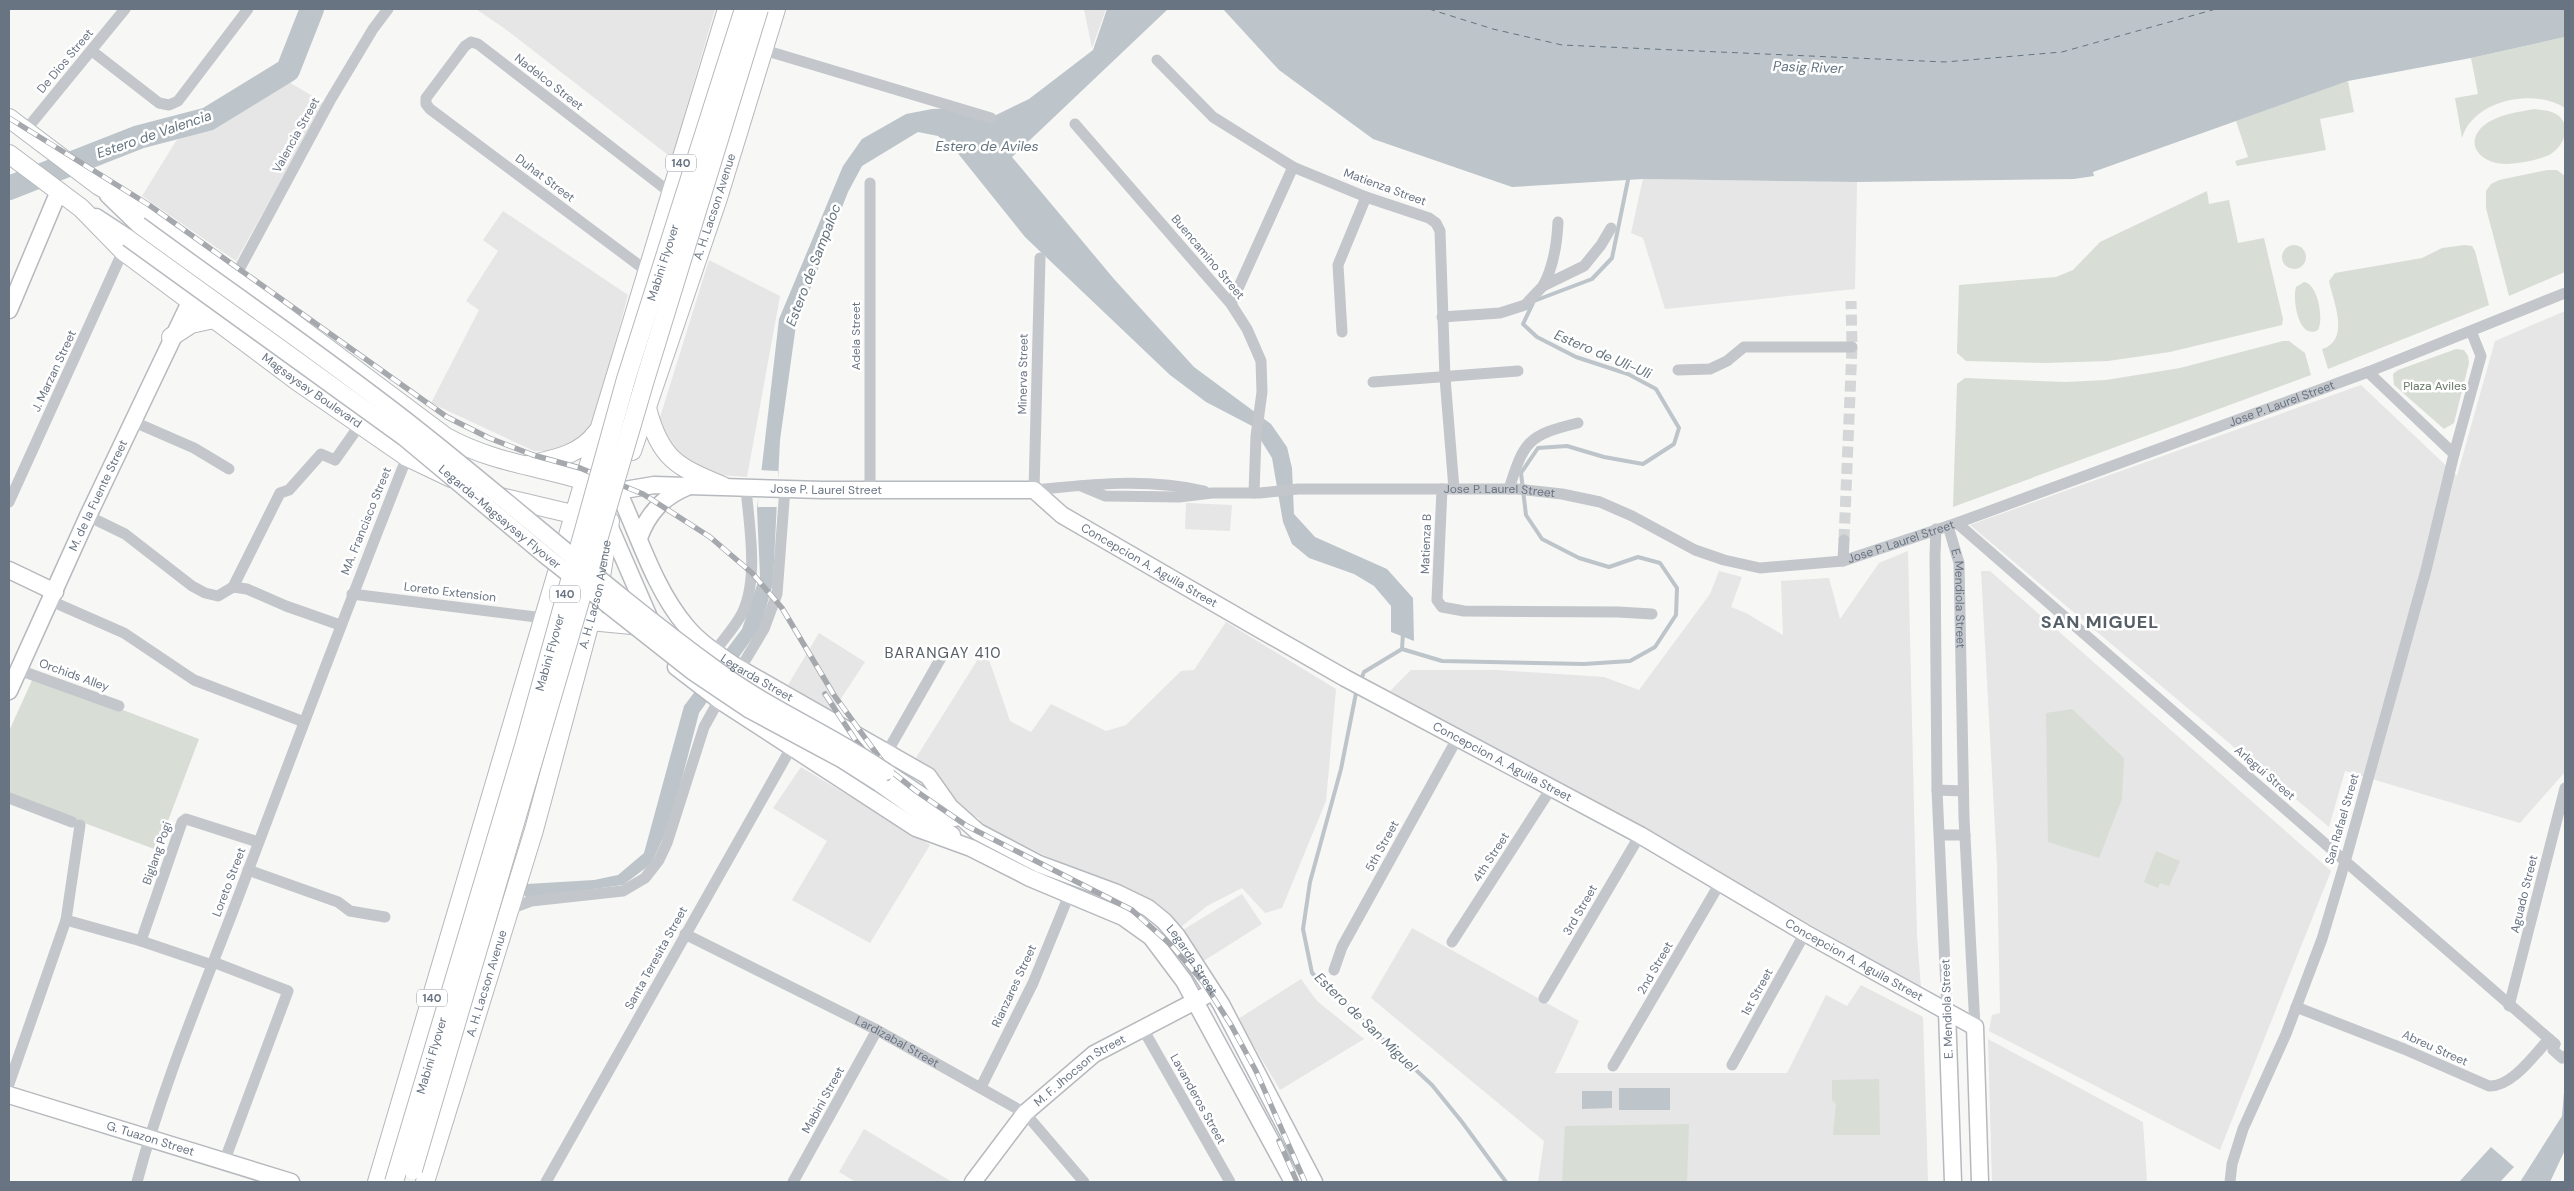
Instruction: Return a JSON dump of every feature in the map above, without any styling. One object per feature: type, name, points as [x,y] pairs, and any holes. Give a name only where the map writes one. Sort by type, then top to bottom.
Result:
[{"type":"main road","name":"140","points":[[377,1182],[576,514],[600,427],[727,9]]},
{"type":"main road","name":"Mabini Flyover","points":[[394,1182],[524,746],[626,379],[744,9]]},
{"type":"main road","name":"Mabini Flyover","points":[[416,1178],[645,380],[759,9]]},
{"type":"main road","name":"A. H. Lacson Avenue","points":[[416,1178],[510,909],[534,830],[599,589],[609,525],[618,492],[716,205],[776,9]]},
{"type":"main road","points":[[9,118],[99,186],[147,213],[440,433],[459,444],[490,457],[586,480],[618,492]]},
{"type":"main road","name":"Magsaysay Boulevard","points":[[13,157],[126,244],[190,302],[366,431],[406,457],[492,495],[576,514]]},
{"type":"main road","name":"Legarda-Magsaysay Flyover","points":[[99,186],[139,225],[412,426],[559,547],[721,673],[767,703],[850,747],[882,777]]},
{"type":"main road","points":[[9,310],[56,189]]},
{"type":"main road","name":"Legarda-Magsaysay Flyover","points":[[126,244],[405,438],[545,555],[692,670],[750,710],[843,760],[882,777]]},
{"type":"main road","name":"M. de la Fuente Street","points":[[9,691],[171,337],[190,302]]},
{"type":"main road","points":[[171,337],[191,324],[214,318]]},
{"type":"main road","points":[[366,431],[386,437],[399,431],[405,419],[400,403]]},
{"type":"main road","points":[[647,408],[653,434],[675,463],[691,473],[722,486]]},
{"type":"main road","points":[[523,466],[562,457],[580,450],[600,427]]},
{"type":"main road","name":"Jose P. Laurel Street","points":[[576,514],[618,492],[654,485],[1034,490]]},
{"type":"main road","points":[[639,538],[647,520],[658,505],[667,497],[690,486]]},
{"type":"main road","name":"Concepcion A. Aguila Street","points":[[1034,490],[1062,515],[1345,678],[1640,835],[1720,883],[1974,1027]]},
{"type":"main road","name":"Legarda Street","points":[[618,492],[658,580],[677,614],[698,638],[739,668],[839,724],[886,754],[928,776],[950,807],[978,832]]},
{"type":"main road","points":[[547,507],[561,527],[567,543]]},
{"type":"main road","points":[[576,514],[609,525]]},
{"type":"main road","name":"Legarda Street","points":[[609,525],[672,663],[693,682],[791,748],[916,828],[971,848],[1069,895],[1123,917],[1151,937],[1173,965],[1195,1002],[1293,1182]]},
{"type":"main road","points":[[9,570],[53,596]]},
{"type":"main road","points":[[590,621],[654,627]]},
{"type":"main road","points":[[693,682],[715,651]]},
{"type":"main road","points":[[525,685],[569,700]]},
{"type":"main road","name":"Legarda Street","points":[[882,777],[978,832],[1039,864],[1102,886],[1148,908],[1177,936],[1213,992],[1314,1182]]},
{"type":"main road","name":"Legarda Street","points":[[882,777],[971,848]]},
{"type":"main road","points":[[487,814],[534,830]]},
{"type":"main road","name":"M. F. Jhocson Street","points":[[974,1182],[1025,1113],[1094,1054],[1213,992]]},
{"type":"main road","name":"E. Mendiola Street","points":[[1947,1011],[1953,1182]]},
{"type":"main road","name":"E. Mendiola Street","points":[[1974,1027],[1980,1182]]},
{"type":"main road","name":"G. Tuazon Street","points":[[9,1095],[291,1182]]},
{"type":"street","name":"De Dios Street","points":[[25,131],[126,9]]},
{"type":"street","points":[[92,51],[159,103],[169,105],[178,101],[248,9]]},
{"type":"street","name":"Valencia Street","points":[[234,279],[331,100],[373,29],[388,9]]},
{"type":"street","name":"Nadelco Street","points":[[426,104],[426,98],[465,46],[471,42],[478,44],[672,194]]},
{"type":"street","points":[[764,50],[991,118]]},
{"type":"street","name":"Matienza Street","points":[[1157,60],[1213,117],[1293,167],[1428,218],[1436,223],[1440,231],[1448,489]]},
{"type":"street","name":"Duhat Street","points":[[426,104],[648,272]]},
{"type":"street","name":"Buencamino Street","points":[[1075,124],[1231,304],[1248,329],[1260,361],[1261,410],[1256,436],[1257,493]]},
{"type":"street","points":[[1231,304],[1293,167]]},
{"type":"street","name":"Adela Street","points":[[870,183],[870,489]]},
{"type":"street","points":[[1342,332],[1338,265],[1366,196]]},
{"type":"street","points":[[1442,317],[1511,311],[1525,305],[1543,286],[1550,273],[1557,245],[1558,222]]},
{"type":"street","points":[[1543,286],[1584,266],[1601,245],[1611,228]]},
{"type":"street","name":"J. Marzan Street","points":[[9,502],[126,244]]},
{"type":"street","name":"Minerva Street","points":[[1034,490],[1040,258]]},
{"type":"street","name":"Jose P. Laurel Street","points":[[1034,490],[1103,483],[1180,485],[1212,493],[1257,493],[1298,489],[1513,489],[1562,494],[1600,502],[1632,516],[1695,550],[1724,560],[1760,568],[1843,561],[1947,526],[2368,372],[2565,293]]},
{"type":"street","name":"San Rafael Street","points":[[2230,1182],[2232,1164],[2243,1129],[2296,1007],[2322,939],[2345,862],[2426,570],[2454,454],[2481,356],[2471,331]]},
{"type":"street","points":[[1678,370],[1710,369],[1727,361],[1744,347],[1852,347]]},
{"type":"street","points":[[1373,382],[1518,371]]},
{"type":"street","points":[[2368,372],[2454,454]]},
{"type":"street","points":[[132,421],[194,448],[230,470]]},
{"type":"street","points":[[1513,489],[1517,465],[1527,445],[1546,431],[1578,424]]},
{"type":"street","points":[[88,516],[125,534],[192,586],[205,593],[223,594],[233,587],[280,493],[289,490],[321,454],[335,460],[366,431]]},
{"type":"street","name":"MA. Francisco Street","points":[[352,594],[406,457]]},
{"type":"street","points":[[715,651],[740,616],[746,597],[752,563],[752,487]]},
{"type":"street","points":[[739,668],[764,629],[777,594],[782,488]]},
{"type":"street","name":"Matienza B","points":[[1448,489],[1437,600],[1442,607],[1464,611],[1652,614]]},
{"type":"street","name":"E. Mendiola Street","points":[[1947,526],[1935,565],[1937,790],[1947,1011]]},
{"type":"street","name":"E. Mendiola Street","points":[[1947,526],[1959,563],[1963,791],[1974,1027]]},
{"type":"street","name":"Arlegui Street","points":[[1947,526],[2345,862],[2510,1006],[2556,1043],[2553,1050],[2562,1058],[2565,1056]]},
{"type":"street","points":[[1843,561],[1844,540]]},
{"type":"street","points":[[233,587],[247,589],[286,606],[340,625]]},
{"type":"street","name":"Loreto Extension","points":[[352,594],[544,618]]},
{"type":"street","name":"Loreto Street","points":[[137,1182],[149,1138],[212,964],[352,594]]},
{"type":"street","points":[[53,596],[124,633],[194,680],[304,722]]},
{"type":"street","points":[[886,754],[942,656]]},
{"type":"street","name":"Orchids Alley","points":[[19,670],[119,706]]},
{"type":"street","points":[[510,909],[531,901],[623,891],[646,878],[659,860],[667,843],[704,727],[717,699]]},
{"type":"street","name":"5th Street","points":[[1334,970],[1342,947],[1458,737]]},
{"type":"street","name":"Santa Teresita Street","points":[[546,1182],[684,934],[791,748]]},
{"type":"street","name":"4th Street","points":[[1452,942],[1552,787]]},
{"type":"street","name":"Aguado Street","points":[[2510,1006],[2565,788]]},
{"type":"street","points":[[1937,790],[1963,791]]},
{"type":"street","points":[[9,798],[76,824],[66,920],[9,1084]]},
{"type":"street","name":"Biglang Pogi","points":[[142,941],[182,822],[186,819],[258,842]]},
{"type":"street","name":"3rd Street","points":[[1544,998],[1640,835]]},
{"type":"street","points":[[1940,835],[1965,835]]},
{"type":"street","points":[[248,870],[338,902],[350,911],[385,917]]},
{"type":"street","name":"2nd Street","points":[[1613,1066],[1720,883]]},
{"type":"street","name":"Rianzares Street","points":[[981,1087],[1033,983],[1069,895]]},
{"type":"street","points":[[66,920],[142,941],[288,991],[224,1162]]},
{"type":"street","name":"1st Street","points":[[1732,1065],[1806,932]]},
{"type":"street","name":"Lardizabal Street","points":[[684,934],[877,1030],[1025,1113],[1084,1182]]},
{"type":"street","name":"Abreu Street","points":[[2296,1007],[2404,1049],[2490,1086],[2499,1086],[2556,1043]]},
{"type":"street","name":"Lavanderos Street","points":[[1143,1029],[1230,1182]]},
{"type":"street","name":"Mabini Street","points":[[793,1182],[877,1030]]},
{"type":"shaded area","points":[[476,9],[715,9],[672,158],[504,28]]},
{"type":"shaded area","points":[[1084,9],[1106,9],[1092,48]]},
{"type":"shaded area","points":[[284,79],[324,103],[236,261],[142,196],[176,141]]},
{"type":"shaded area","points":[[1643,179],[1857,182],[1855,289],[1665,309],[1643,238],[1631,233]]},
{"type":"shaded area","points":[[503,211],[628,295],[589,440],[565,451],[534,451],[431,403],[479,310],[466,301],[498,251],[483,240]]},
{"type":"shaded area","points":[[709,260],[780,296],[747,477],[705,474],[675,453],[657,427]]},
{"type":"shaded area","points":[[2565,311],[2565,772],[2520,823],[2345,771],[2329,827],[1970,525],[2361,385],[2457,476],[2495,341]]},
{"type":"shaded area","points":[[1186,503],[1232,505],[1230,531],[1185,529]]},
{"type":"shaded area","points":[[1908,551],[1917,936],[1921,988],[1635,824],[1390,691],[1411,670],[1496,670],[1604,677],[1639,690],[1710,594],[1719,571],[1742,577],[1731,607],[1746,613],[1783,635],[1781,581],[1829,578],[1840,619],[1879,563]]},
{"type":"shaded area","points":[[1981,571],[1990,571],[2331,871],[2220,1150],[1989,1031],[1992,1015],[2000,1013],[1997,865]]},
{"type":"shaded area","points":[[1226,622],[1336,689],[1326,801],[1282,908],[1265,913],[1242,888],[1207,906],[1181,927],[1153,901],[1044,855],[978,823],[980,819],[954,805],[914,761],[985,648],[1010,721],[1031,732],[1051,704],[1106,731],[1126,725],[1181,671],[1194,670]]},
{"type":"shaded area","points":[[819,633],[865,662],[832,712],[788,685]]},
{"type":"shaded area","points":[[801,767],[930,845],[870,943],[792,900],[827,841],[773,808]]},
{"type":"shaded area","points":[[1242,894],[1262,924],[1202,962],[1181,931]]},
{"type":"shaded area","points":[[1412,928],[1579,1021],[1555,1073],[1787,1073],[1826,995],[1847,1006],[1861,985],[1923,1017],[1928,1182],[1538,1182],[1544,1141],[1371,998]]},
{"type":"shaded area","points":[[1301,979],[1317,1001],[1364,1039],[1280,1090],[1238,1019]]},
{"type":"shaded area","points":[[1988,1039],[2143,1122],[2147,1182],[1992,1182]]},
{"type":"shaded area","points":[[864,1129],[952,1182],[856,1182],[839,1172]]},
{"type":"green space","points":[[2565,37],[2565,108],[2552,102],[2538,99],[2522,98],[2506,101],[2492,106],[2479,114],[2469,125],[2462,138],[2455,98],[2478,94],[2471,58]]},
{"type":"green space","points":[[2348,81],[2354,112],[2320,119],[2326,150],[2237,166],[2235,161],[2248,157],[2236,121]]},
{"type":"green space","points":[[2534,109],[2556,114],[2564,124],[2565,130],[2562,142],[2554,152],[2534,160],[2507,164],[2491,161],[2478,153],[2475,147],[2477,133],[2488,122],[2514,113]]},
{"type":"green space","points":[[2547,170],[2557,170],[2565,176],[2565,272],[2509,296],[2486,208],[2486,191],[2491,184],[2499,180]]},
{"type":"green space","points":[[2207,191],[2209,204],[2229,200],[2238,243],[2264,238],[2283,319],[2282,325],[2170,352],[2108,361],[2046,363],[1966,361],[1957,353],[1959,285],[2056,277],[2073,270],[2100,242]]},
{"type":"green space","points":[[2294,245],[2299,246],[2305,252],[2305,262],[2299,268],[2294,269],[2289,268],[2283,262],[2282,257],[2283,252],[2289,246]]},
{"type":"green space","points":[[2472,246],[2475,251],[2489,305],[2328,369],[2322,349],[2331,344],[2336,337],[2338,329],[2338,319],[2329,281],[2335,273],[2422,258],[2442,248]]},
{"type":"green space","points":[[2304,282],[2313,289],[2320,311],[2318,330],[2311,332],[2302,325],[2296,309],[2296,287]]},
{"type":"green space","points":[[2289,341],[2305,353],[2311,375],[1953,507],[1957,384],[1965,378],[2066,382],[2106,380],[2180,368]]},
{"type":"green space","name":"Plaza Aviles","points":[[2456,349],[2464,350],[2468,356],[2469,363],[2454,423],[2444,429],[2394,385],[2393,374],[2398,370]]},
{"type":"green space","points":[[34,676],[199,739],[157,850],[9,795],[9,731]]},
{"type":"green space","points":[[2072,709],[2124,758],[2122,799],[2099,858],[2048,842],[2046,713]]},
{"type":"green space","points":[[2156,851],[2180,861],[2169,886],[2160,883],[2158,888],[2144,882]]},
{"type":"green space","points":[[1879,1079],[1880,1135],[1833,1135],[1836,1104],[1832,1100],[1832,1080]]},
{"type":"green space","points":[[1689,1124],[1687,1182],[1562,1182],[1565,1126]]},
{"type":"water","name":"Estero de Aviles","points":[[1107,9],[1168,9],[1012,157],[1114,279],[1194,367],[1271,424],[1287,447],[1292,468],[1294,514],[1315,537],[1387,569],[1413,598],[1414,641],[1391,632],[1391,606],[1374,586],[1354,574],[1309,558],[1292,544],[1283,522],[1272,458],[1252,426],[1206,402],[1170,375],[1025,237],[956,151],[938,136],[918,132],[862,166],[848,192],[796,325],[780,440],[773,583],[761,626],[699,713],[671,821],[651,864],[623,885],[527,898],[524,895],[527,884],[594,880],[618,875],[644,853],[684,706],[742,629],[760,576],[757,509],[779,319],[843,166],[862,139],[906,114],[932,109],[958,108],[992,117],[1029,99],[1093,50]]},
{"type":"water","name":"Pasig River","points":[[1223,9],[2565,9],[2565,37],[2471,58],[2348,81],[2093,172],[2094,176],[2074,179],[1857,182],[1643,179],[1512,187],[1373,139],[1279,70]]},
{"type":"water","points":[[2565,1080],[2565,1150],[2550,1182],[2520,1182],[2562,1116]]},
{"type":"water","points":[[1619,1088],[1670,1088],[1670,1110],[1619,1110]]},
{"type":"water","points":[[1582,1091],[1612,1091],[1612,1108],[1582,1109]]},
{"type":"water","points":[[2491,1147],[2514,1167],[2500,1182],[2459,1182]]},
{"type":"pier","points":[[759,470],[778,471],[778,507],[758,507]]},
{"type":"waterway","name":"Estero de Valencia","points":[[9,188],[139,137],[208,119],[288,70],[312,9]]},
{"type":"waterway","name":"Estero de Uli-Uli","points":[[1360,682],[1364,672],[1402,649],[1442,661],[1584,664],[1630,661],[1655,647],[1676,615],[1677,588],[1660,563],[1638,557],[1609,567],[1579,558],[1542,539],[1526,515],[1521,473],[1538,448],[1567,446],[1604,457],[1643,464],[1674,444],[1679,428],[1656,389],[1628,374],[1576,357],[1537,337],[1523,324],[1534,301],[1592,279],[1612,258],[1629,175]]},
{"type":"waterway","name":"Estero de Aviles","points":[[1402,649],[1403,633]]},
{"type":"waterway","name":"Estero de San Miguel","points":[[1357,688],[1341,769],[1310,882],[1303,929],[1312,973],[1432,1085],[1506,1182]]},
{"type":"ferry route","points":[[1429,9],[1493,29],[1562,45],[1945,62],[2062,52],[2216,9]]},
{"type":"tunnel","points":[[1844,540],[1852,347],[1851,301]]},
{"type":"railway","points":[[9,118],[149,205],[447,417],[489,438],[533,455],[580,468],[643,494],[710,537],[752,573],[782,608],[834,695],[887,768],[916,791],[967,826],[1132,910],[1171,945],[1204,983],[1231,1025],[1256,1071],[1305,1182]]},
{"type":"railway","points":[[825,694],[856,741],[888,778]]},
{"type":"railway","points":[[1279,1141],[1297,1182]]},
{"type":"district","name":"SAN MIGUEL","points":[[2100,622]]},
{"type":"district","name":"BARANGAY 410","points":[[943,653]]},
{"type":"water label","name":"Estero de Sampaloc","points":[[813,265]]}]
